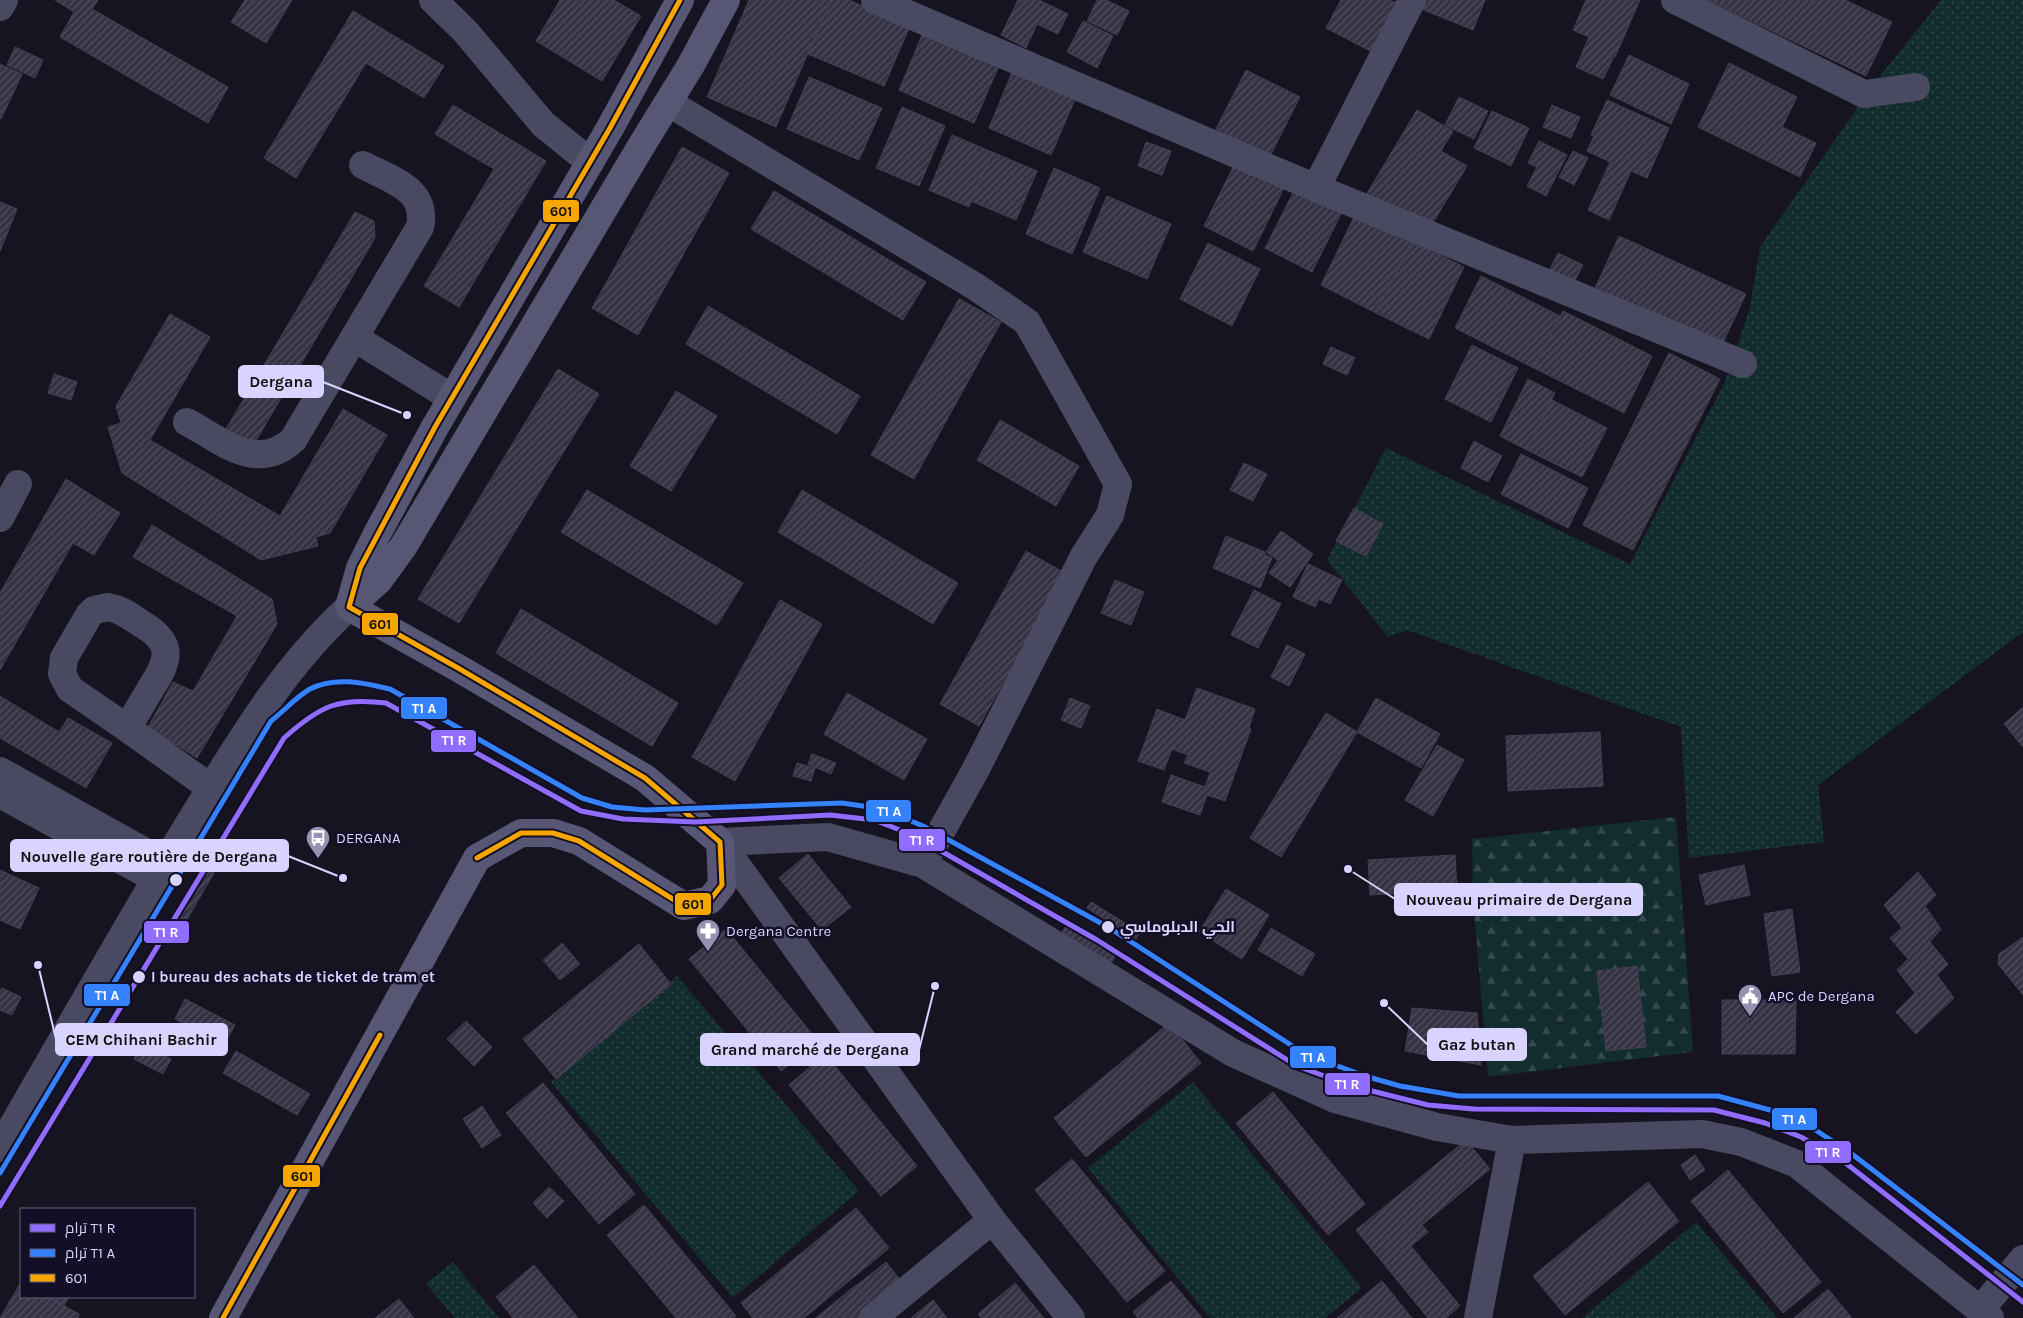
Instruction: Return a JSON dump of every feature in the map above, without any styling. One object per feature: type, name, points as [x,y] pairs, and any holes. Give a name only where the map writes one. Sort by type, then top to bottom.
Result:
[{"type":"street","points":[[0,7],[4,0]]},
{"type":"street","points":[[433,0],[464,32],[543,124],[590,162]]},
{"type":"street","points":[[349,608],[360,568],[368,550],[452,398],[610,128],[680,0]]},
{"type":"street","points":[[0,1148],[160,871],[250,724],[285,676],[324,630],[379,580],[400,553],[640,148],[669,103],[726,0]]},
{"type":"street","points":[[875,0],[1316,188],[1743,364]]},
{"type":"street","points":[[1316,188],[1412,0]]},
{"type":"street","points":[[1675,0],[1864,94],[1916,87]]},
{"type":"street","points":[[669,103],[976,287],[1027,322],[1118,484],[1110,515],[1084,556],[976,769],[923,864]]},
{"type":"street","points":[[610,128],[640,148]]},
{"type":"street","points":[[188,422],[243,453],[254,456],[276,453],[293,440],[420,227],[421,207],[416,197],[409,190],[363,165]]},
{"type":"street","points":[[355,338],[452,398]]},
{"type":"street","points":[[0,518],[18,484]]},
{"type":"street","points":[[349,608],[458,668],[645,778],[720,842],[992,1220],[1071,1318]]},
{"type":"street","points":[[127,728],[212,788]]},
{"type":"street","points":[[0,771],[160,871]]},
{"type":"street","points":[[0,794],[160,871]]},
{"type":"street","points":[[223,1318],[477,858],[521,833],[553,833],[579,841],[684,906],[710,900],[722,885],[720,842]]},
{"type":"street","points":[[720,842],[828,837],[923,864],[1233,1053],[1335,1099],[1438,1126],[1512,1140],[1702,1134],[1741,1142],[1797,1164],[1985,1314],[2023,1260]]},
{"type":"street","points":[[1478,1318],[1512,1140]]},
{"type":"street","points":[[874,1318],[992,1220]]},
{"type":"green space","points":[[1941,0],[2023,0],[2023,632],[1818,785],[1824,842],[1689,858],[1681,727],[1407,630],[1388,637],[1327,560],[1386,448],[1630,564],[1724,384],[1750,308],[1760,247],[1877,80]]},
{"type":"green space","points":[[1676,817],[1693,1052],[1488,1077],[1473,898],[1472,839]]},
{"type":"green space","points":[[677,976],[859,1191],[733,1298],[551,1082]]},
{"type":"green space","points":[[1193,1082],[1362,1288],[1325,1318],[1210,1318],[1088,1168]]},
{"type":"green space","points":[[1696,1222],[1777,1318],[1582,1318]]},
{"type":"green space","points":[[453,1262],[499,1318],[455,1318],[426,1284]]},
{"type":"building","points":[[55,0],[98,0],[92,9],[228,87],[208,123],[60,37],[74,12]]},
{"type":"building","points":[[245,0],[292,0],[266,43],[231,22]]},
{"type":"building","points":[[560,0],[614,0],[641,16],[602,81],[536,41]]},
{"type":"building","points":[[749,0],[831,0],[776,127],[707,97]]},
{"type":"building","points":[[831,0],[849,0],[910,26],[884,86],[808,54]]},
{"type":"building","points":[[1018,0],[1039,0],[1068,14],[1058,34],[1037,24],[1026,48],[1001,35]]},
{"type":"building","points":[[1097,0],[1106,0],[1129,11],[1117,35],[1087,21]]},
{"type":"building","points":[[1341,0],[1390,0],[1403,7],[1378,55],[1326,28]]},
{"type":"building","points":[[1423,0],[1485,0],[1473,30],[1419,8]]},
{"type":"building","points":[[1586,0],[1640,0],[1615,57],[1603,79],[1576,67],[1589,37],[1573,30]]},
{"type":"building","points":[[1707,0],[1845,0],[1892,22],[1866,76]]},
{"type":"building","points":[[353,11],[444,66],[424,98],[366,63],[296,178],[264,158]]},
{"type":"building","points":[[1083,21],[1113,36],[1097,68],[1067,52]]},
{"type":"building","points":[[925,28],[1001,61],[974,123],[899,90]]},
{"type":"building","points":[[15,47],[43,60],[35,78],[7,65]]},
{"type":"building","points":[[1629,55],[1689,84],[1671,124],[1610,95]]},
{"type":"building","points":[[1729,63],[1797,97],[1782,127],[1816,143],[1800,177],[1698,127]]},
{"type":"building","points":[[0,64],[22,74],[1,119],[0,118]]},
{"type":"building","points":[[1013,70],[1076,97],[1051,155],[989,128]]},
{"type":"building","points":[[1246,70],[1300,97],[1270,156],[1216,129]]},
{"type":"building","points":[[809,77],[882,108],[859,160],[787,129]]},
{"type":"building","points":[[1459,97],[1488,111],[1474,139],[1445,125]]},
{"type":"building","points":[[1607,100],[1669,128],[1647,178],[1631,171],[1609,220],[1588,210],[1610,162],[1587,151],[1594,136],[1591,135]]},
{"type":"building","points":[[453,105],[546,161],[459,307],[424,286],[494,169],[435,134]]},
{"type":"building","points":[[1552,105],[1580,117],[1571,138],[1543,127]]},
{"type":"building","points":[[902,107],[945,126],[919,186],[876,168]]},
{"type":"building","points":[[1417,110],[1453,131],[1441,151],[1467,166],[1428,231],[1366,195]]},
{"type":"building","points":[[1492,111],[1529,128],[1511,166],[1474,148]]},
{"type":"building","points":[[952,135],[992,152],[969,207],[929,190]]},
{"type":"building","points":[[1539,141],[1567,155],[1546,196],[1527,186],[1537,167],[1528,163]]},
{"type":"building","points":[[1146,142],[1171,151],[1162,175],[1138,166]]},
{"type":"building","points":[[682,147],[729,173],[638,335],[592,308]]},
{"type":"building","points":[[1573,151],[1588,158],[1574,185],[1559,177]]},
{"type":"building","points":[[992,152],[1037,171],[1016,220],[971,201]]},
{"type":"building","points":[[1236,161],[1285,186],[1253,251],[1204,226]]},
{"type":"building","points":[[1054,168],[1100,188],[1072,254],[1026,234]]},
{"type":"building","points":[[1295,189],[1342,212],[1312,272],[1265,248]]},
{"type":"building","points":[[774,191],[926,282],[903,320],[751,229]]},
{"type":"building","points":[[1107,196],[1171,224],[1147,279],[1083,252]]},
{"type":"building","points":[[0,202],[17,209],[0,251]]},
{"type":"building","points":[[355,212],[374,221],[375,238],[257,439],[241,444],[223,434]]},
{"type":"building","points":[[1355,215],[1411,243],[1376,313],[1321,285]]},
{"type":"building","points":[[1619,236],[1746,294],[1718,353],[1592,295]]},
{"type":"building","points":[[1412,241],[1464,267],[1429,339],[1376,313]]},
{"type":"building","points":[[1208,243],[1260,269],[1232,326],[1180,299]]},
{"type":"building","points":[[1558,253],[1583,265],[1571,288],[1547,275]]},
{"type":"building","points":[[1481,276],[1560,316],[1534,368],[1455,328]]},
{"type":"building","points":[[959,299],[1001,322],[914,479],[871,455]]},
{"type":"building","points":[[708,306],[860,396],[837,434],[686,344]]},
{"type":"building","points":[[1563,311],[1652,356],[1624,413],[1534,368]]},
{"type":"building","points":[[170,314],[210,337],[150,440],[280,516],[343,409],[387,435],[330,533],[316,537],[318,546],[261,560],[122,473],[108,427],[121,423],[116,406]]},
{"type":"building","points":[[1472,345],[1518,368],[1491,422],[1445,399]]},
{"type":"building","points":[[1331,347],[1355,358],[1347,375],[1323,364]]},
{"type":"building","points":[[1669,353],[1720,379],[1633,550],[1583,525]]},
{"type":"building","points":[[558,369],[599,394],[459,623],[418,599]]},
{"type":"building","points":[[54,374],[77,382],[71,400],[48,393]]},
{"type":"building","points":[[1528,379],[1555,393],[1527,450],[1500,436]]},
{"type":"building","points":[[676,391],[717,416],[671,491],[630,466]]},
{"type":"building","points":[[1552,400],[1607,428],[1582,477],[1527,450]]},
{"type":"building","points":[[1000,420],[1079,466],[1056,506],[977,460]]},
{"type":"building","points":[[1474,441],[1502,456],[1488,482],[1461,468]]},
{"type":"building","points":[[1521,454],[1588,488],[1568,528],[1501,494]]},
{"type":"building","points":[[1244,463],[1267,474],[1253,501],[1230,490]]},
{"type":"building","points":[[66,479],[120,513],[94,555],[73,543],[0,670],[0,593]]},
{"type":"building","points":[[587,490],[743,583],[717,625],[561,532]]},
{"type":"building","points":[[802,490],[958,583],[933,624],[778,532]]},
{"type":"building","points":[[1354,508],[1383,524],[1366,556],[1336,541]]},
{"type":"building","points":[[152,525],[272,599],[277,624],[197,758],[148,727],[173,682],[193,691],[237,616],[133,557]]},
{"type":"building","points":[[1281,531],[1313,554],[1290,587],[1269,573],[1278,560],[1266,552]]},
{"type":"building","points":[[1226,536],[1265,552],[1264,554],[1272,558],[1260,588],[1213,568]]},
{"type":"building","points":[[1026,551],[1065,573],[979,726],[940,704]]},
{"type":"building","points":[[1308,564],[1342,580],[1330,604],[1319,599],[1315,607],[1293,597]]},
{"type":"building","points":[[1115,580],[1144,592],[1131,625],[1101,613]]},
{"type":"building","points":[[1254,590],[1281,604],[1258,648],[1231,635]]},
{"type":"building","points":[[780,600],[822,624],[735,781],[692,757]]},
{"type":"building","points":[[521,609],[678,703],[652,746],[496,653]]},
{"type":"building","points":[[1287,645],[1305,654],[1289,686],[1271,677]]},
{"type":"building","points":[[1197,688],[1255,709],[1249,728],[1251,729],[1225,801],[1207,795],[1200,815],[1162,802],[1171,775],[1205,787],[1210,772],[1184,763],[1188,755],[1172,749],[1164,770],[1138,761],[1157,709],[1185,720]]},
{"type":"building","points":[[847,693],[927,739],[904,780],[824,734]]},
{"type":"building","points":[[0,696],[59,732],[68,718],[112,743],[86,788],[0,738]]},
{"type":"building","points":[[1070,698],[1090,706],[1081,728],[1061,720]]},
{"type":"building","points":[[1376,698],[1440,734],[1421,768],[1357,732]]},
{"type":"building","points":[[2023,707],[2023,747],[2004,724]]},
{"type":"building","points":[[1326,713],[1357,732],[1281,857],[1250,838]]},
{"type":"building","points":[[1600,732],[1603,786],[1508,791],[1506,736]]},
{"type":"building","points":[[1437,745],[1464,760],[1433,816],[1405,800]]},
{"type":"building","points":[[812,754],[836,763],[831,774],[808,764]]},
{"type":"building","points":[[797,763],[815,768],[811,781],[793,776]]},
{"type":"building","points":[[808,854],[851,907],[822,930],[779,878]]},
{"type":"building","points":[[1455,855],[1457,890],[1370,895],[1368,860]]},
{"type":"building","points":[[1744,865],[1750,895],[1706,905],[1699,875]]},
{"type":"building","points":[[207,869],[214,873],[185,923],[179,919]]},
{"type":"building","points":[[0,870],[39,888],[20,929],[0,920]]},
{"type":"building","points":[[1918,872],[1936,895],[1925,906],[1941,929],[1930,942],[1948,964],[1937,975],[1954,998],[1916,1034],[1896,1012],[1915,993],[1897,970],[1908,959],[1890,938],[1902,928],[1884,905]]},
{"type":"building","points":[[1226,889],[1269,915],[1242,959],[1199,932]]},
{"type":"building","points":[[1091,902],[1140,932],[1136,939],[1087,908]]},
{"type":"building","points":[[1792,909],[1800,972],[1772,976],[1764,914]]},
{"type":"building","points":[[1066,926],[1115,957],[1111,963],[1062,932]]},
{"type":"building","points":[[1271,928],[1315,954],[1302,976],[1258,950]]},
{"type":"building","points":[[726,929],[818,1041],[781,1071],[689,959]]},
{"type":"building","points":[[2023,937],[2023,995],[1998,964],[1999,954]]},
{"type":"building","points":[[562,943],[580,964],[560,980],[543,960]]},
{"type":"building","points":[[639,944],[671,984],[556,1079],[523,1039]]},
{"type":"building","points":[[1637,966],[1646,1047],[1606,1051],[1597,971]]},
{"type":"building","points":[[2,988],[21,997],[12,1015],[0,1010],[0,991]]},
{"type":"building","points":[[185,999],[235,1025],[224,1045],[175,1019]]},
{"type":"building","points":[[1722,1000],[1796,1000],[1795,1054],[1722,1054]]},
{"type":"building","points":[[1412,1008],[1477,1013],[1481,1065],[1405,1051]]},
{"type":"building","points":[[466,1021],[492,1047],[474,1066],[447,1039]]},
{"type":"building","points":[[1169,1023],[1201,1063],[1086,1157],[1054,1118]]},
{"type":"building","points":[[143,1044],[171,1059],[163,1074],[134,1059]]},
{"type":"building","points":[[236,1051],[310,1094],[297,1115],[223,1073]]},
{"type":"building","points":[[825,1054],[917,1166],[881,1196],[789,1085]]},
{"type":"building","points":[[543,1083],[635,1194],[599,1224],[506,1113]]},
{"type":"building","points":[[1273,1092],[1365,1204],[1328,1235],[1236,1123]]},
{"type":"building","points":[[482,1106],[501,1135],[482,1148],[463,1119]]},
{"type":"building","points":[[1466,1140],[1490,1169],[1422,1225],[1428,1232],[1411,1246],[1460,1306],[1446,1318],[1428,1318],[1356,1230]]},
{"type":"building","points":[[1695,1155],[1705,1170],[1690,1180],[1681,1165]]},
{"type":"building","points":[[1072,1159],[1165,1271],[1127,1302],[1035,1190]]},
{"type":"building","points":[[1728,1170],[1821,1282],[1783,1313],[1691,1201]]},
{"type":"building","points":[[1648,1182],[1679,1221],[1565,1315],[1533,1276]]},
{"type":"building","points":[[549,1187],[564,1201],[547,1218],[533,1203]]},
{"type":"building","points":[[644,1205],[736,1316],[734,1318],[676,1318],[607,1235]]},
{"type":"building","points":[[856,1208],[889,1248],[804,1318],[753,1318],[741,1303]]},
{"type":"building","points":[[886,1262],[905,1286],[875,1309],[856,1286]]},
{"type":"building","points":[[534,1265],[578,1318],[513,1318],[496,1297]]},
{"type":"building","points":[[1171,1281],[1202,1318],[1138,1318],[1133,1312]]},
{"type":"building","points":[[1382,1281],[1412,1318],[1337,1318]]},
{"type":"building","points":[[1015,1283],[1044,1318],[981,1318],[978,1314]]},
{"type":"building","points":[[20,1284],[20,1298],[50,1298],[79,1314],[78,1318],[0,1318]]},
{"type":"building","points":[[856,1285],[875,1309],[865,1318],[846,1318],[834,1303]]},
{"type":"building","points":[[1828,1289],[1852,1318],[1794,1318]]},
{"type":"building","points":[[50,1298],[68,1298],[63,1307]]},
{"type":"building","points":[[399,1299],[414,1318],[375,1318]]},
{"type":"building","points":[[933,1300],[947,1318],[911,1318]]},
{"type":"building","points":[[834,1303],[846,1318],[816,1318]]},
{"type":"transit line","name":"601","points":[[477,858],[521,833],[553,833],[579,841],[684,906],[710,900],[722,885],[720,842],[645,778],[458,668],[349,607],[360,568],[435,427],[610,128],[680,0]]},
{"type":"transit line","points":[[0,1173],[271,721],[310,689],[329,683],[350,682],[390,689],[582,798],[612,807],[645,810],[842,803],[883,809],[923,826],[1108,927],[1305,1054],[1365,1076],[1400,1086],[1459,1096],[1718,1096],[1770,1110],[1806,1124],[1848,1151],[2023,1285]]},
{"type":"transit line","points":[[0,1206],[284,738],[319,711],[342,703],[369,701],[386,703],[581,811],[623,819],[695,822],[830,815],[874,820],[913,835],[1097,940],[1297,1066],[1352,1086],[1428,1105],[1474,1109],[1714,1110],[1765,1123],[1801,1137],[1843,1161],[2023,1302]]},
{"type":"transit line","name":"601","points":[[223,1318],[380,1035]]},
{"type":"place","name":"Dergana","points":[[407,415]]},
{"type":"place","name":"DERGANA","points":[[318,859]]},
{"type":"place","name":"Nouveau primaire de Dergana","points":[[1348,869]]},
{"type":"place","name":"Nouvelle gare routière de Dergana","points":[[343,878]]},
{"type":"place","name":"الحي الدبلوماسي","points":[[1108,927]]},
{"type":"place","name":"Dergana Centre","points":[[708,952]]},
{"type":"place","name":"CEM Chihani Bachir","points":[[38,965]]},
{"type":"place","name":"I bureau des achats de ticket de tram et","points":[[139,977]]},
{"type":"place","name":"Grand marché de Dergana","points":[[935,986]]},
{"type":"place","name":"Gaz butan","points":[[1384,1003]]},
{"type":"place","name":"APC de Dergana","points":[[1750,1017]]}]
